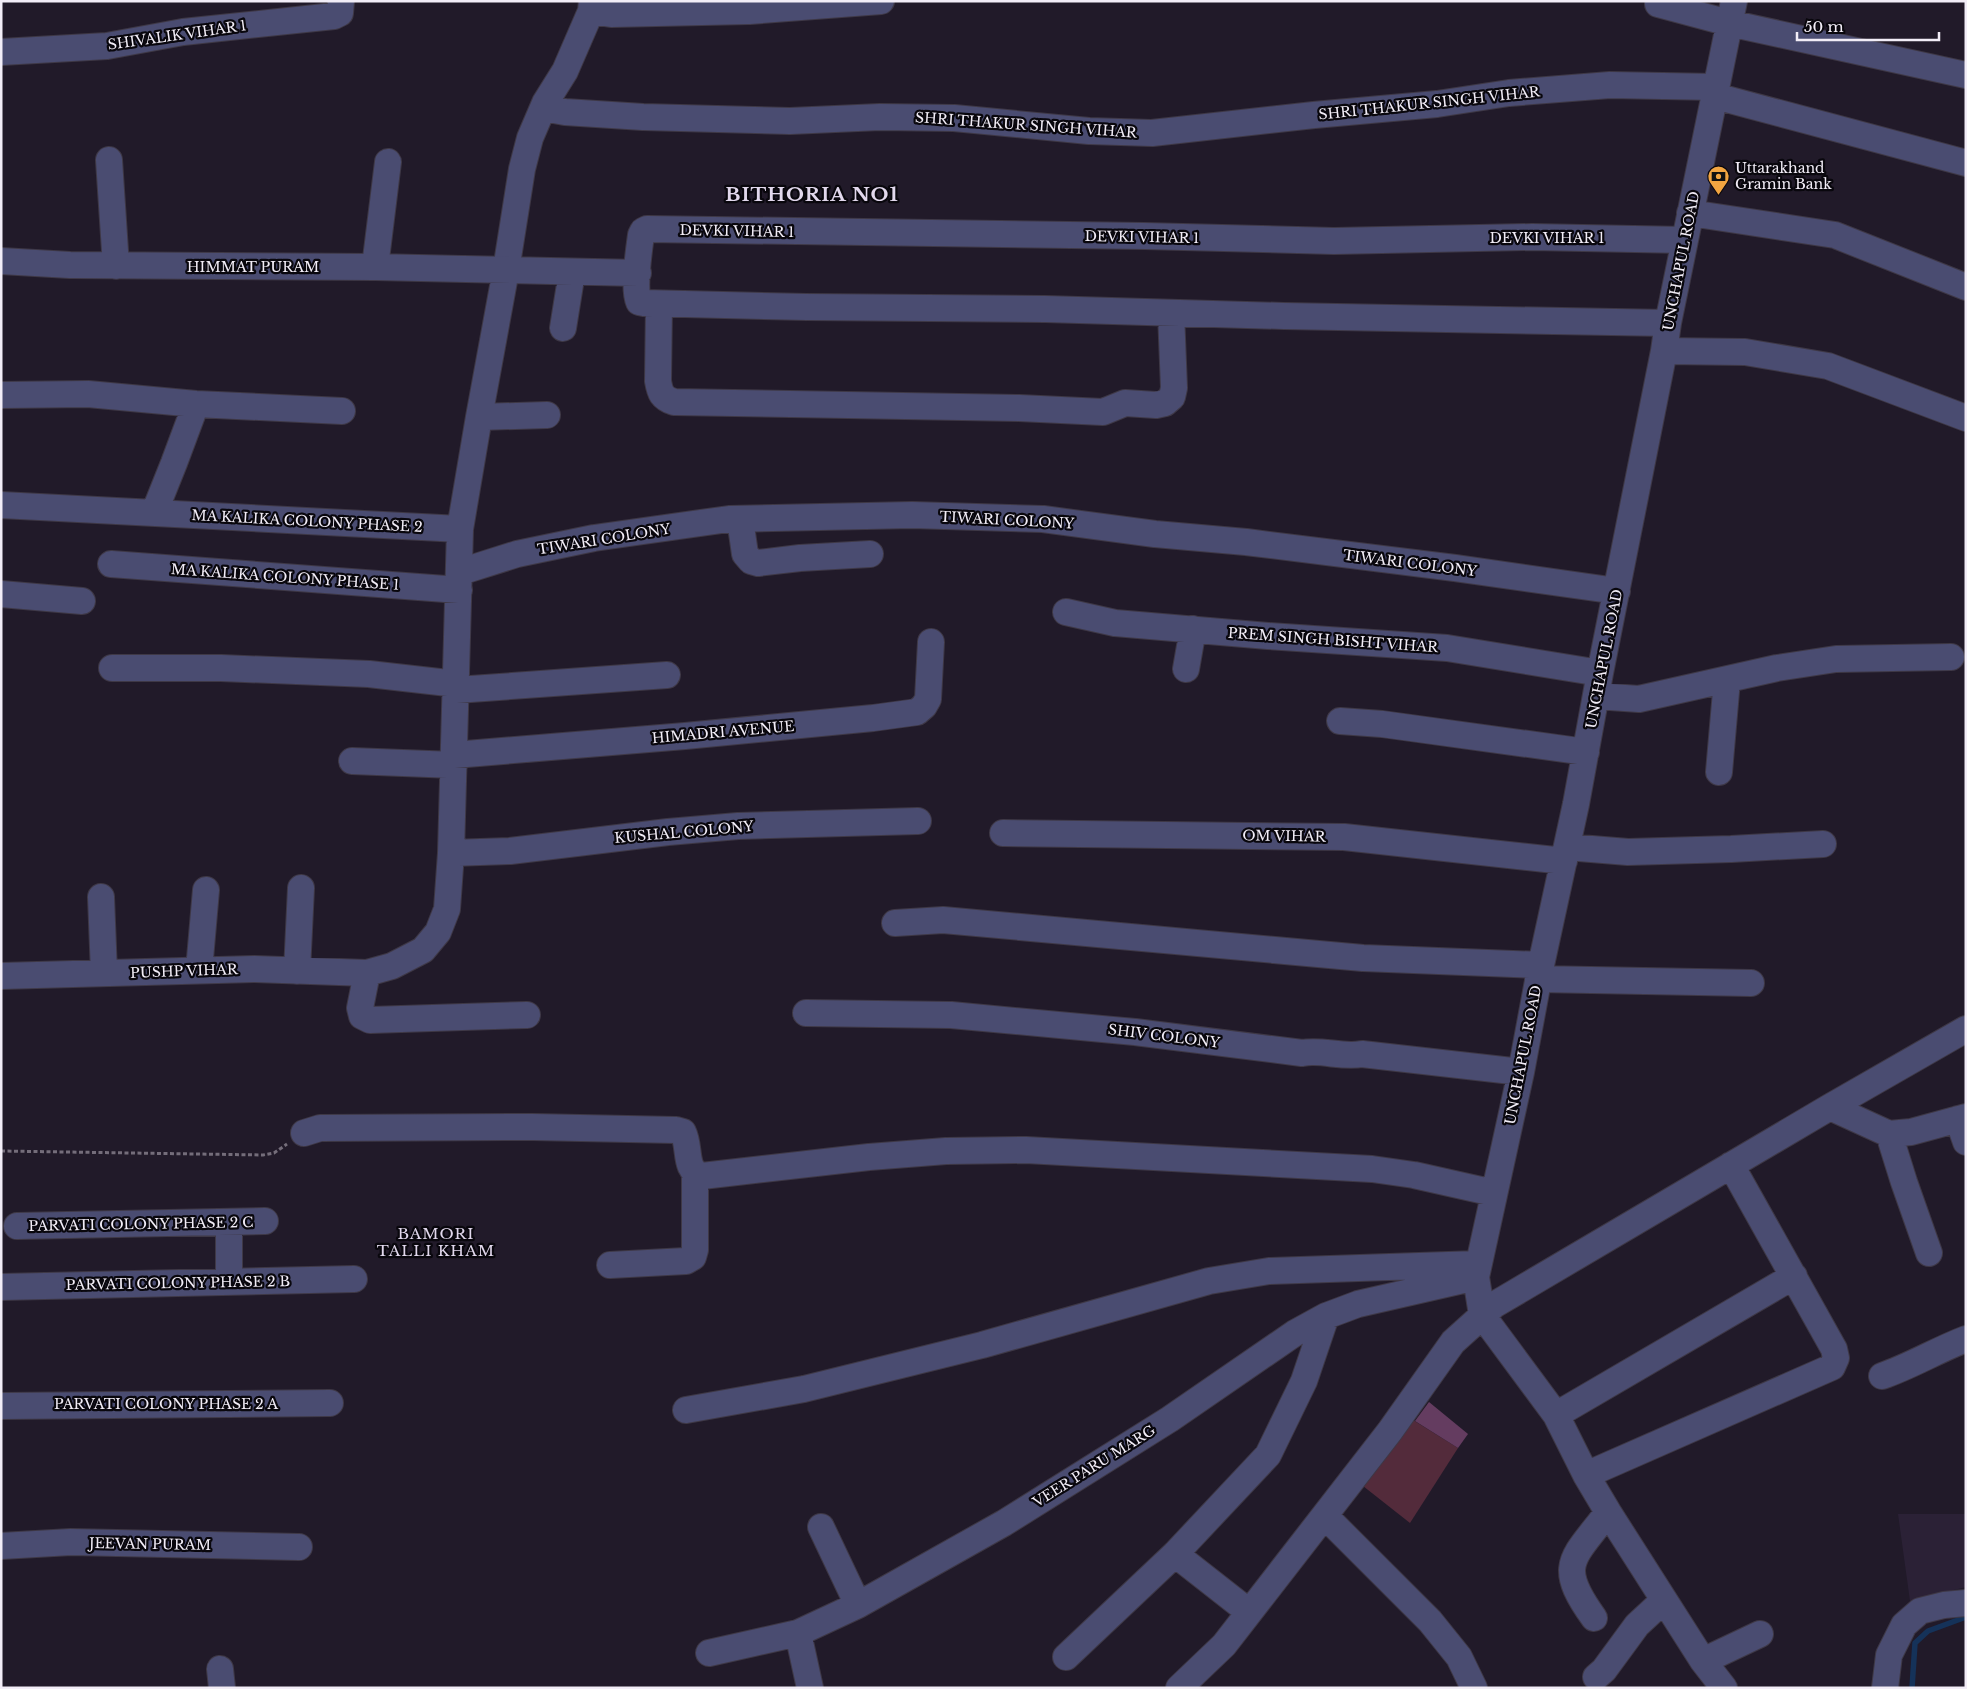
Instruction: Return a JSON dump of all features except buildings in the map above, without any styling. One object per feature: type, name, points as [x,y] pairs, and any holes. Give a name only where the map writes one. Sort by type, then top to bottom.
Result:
[{"type":"street","name":"SHIVALIK VIHAR 1","points":[[1,52],[107,46],[184,32],[334,16],[340,13],[341,1]]},
{"type":"street","points":[[591,6],[611,14],[749,11],[881,1]]},
{"type":"street","points":[[1658,4],[1732,12],[1966,75]]},
{"type":"street","name":"PUSHP VIHAR","points":[[1,976],[254,969],[367,973],[392,966],[423,950],[438,932],[446,909],[452,853],[460,529],[522,169],[530,138],[543,108],[565,71],[591,6]]},
{"type":"street","name":"UNCHAPUL ROAD","points":[[1482,1315],[1477,1270],[1521,1072],[1539,972],[1586,752],[1668,323],[1732,12]]},
{"type":"street","name":"SHRI THAKUR SINGH VIHAR","points":[[543,108],[565,112],[643,117],[790,121],[880,117],[954,118],[1089,131],[1152,133],[1314,115],[1437,104],[1509,93],[1610,85],[1716,91],[1966,163]]},
{"type":"street","points":[[109,160],[116,266]]},
{"type":"street","points":[[375,267],[388,162]]},
{"type":"street","points":[[1690,213],[1835,235],[1966,287]]},
{"type":"street","name":"DEVKI VIHAR 1","points":[[659,304],[639,302],[637,297],[641,235],[647,229],[1144,236],[1334,241],[1532,237],[1685,240]]},
{"type":"street","name":"HIMMAT PURAM","points":[[1,260],[116,266],[375,267],[638,273]]},
{"type":"street","points":[[563,328],[572,272]]},
{"type":"street","points":[[1172,313],[1174,388],[1172,396],[1165,403],[1156,405],[1125,403],[1103,412],[1019,408],[674,402],[664,399],[658,380],[659,304],[1045,309],[1668,323]]},
{"type":"street","points":[[1664,351],[1745,352],[1828,366],[1966,418]]},
{"type":"street","points":[[1,395],[88,394],[196,404],[342,411]]},
{"type":"street","points":[[154,513],[196,404]]},
{"type":"street","points":[[479,417],[546,415]]},
{"type":"street","name":"MA KALIKA COLONY PHASE 2","points":[[1,505],[460,529]]},
{"type":"street","name":"TIWARI COLONY","points":[[459,581],[517,554],[594,538],[729,519],[912,515],[1043,519],[1155,534],[1246,542],[1455,568],[1617,591]]},
{"type":"street","points":[[740,519],[745,554],[751,560],[758,563],[800,558],[870,554]]},
{"type":"street","name":"MA KALIKA COLONY PHASE 1","points":[[111,564],[459,581]]},
{"type":"street","points":[[1,594],[82,601]]},
{"type":"street","name":"PREM SINGH BISHT VIHAR","points":[[1066,612],[1114,622],[1447,648],[1598,685],[1638,699],[1776,668],[1836,659],[1951,657]]},
{"type":"street","points":[[1186,669],[1194,629]]},
{"type":"street","name":"HIMADRI AVENUE","points":[[352,761],[454,760],[917,712],[928,700],[931,642]]},
{"type":"street","points":[[112,668],[221,668],[369,674],[457,687],[667,675]]},
{"type":"street","points":[[1718,772],[1727,680]]},
{"type":"street","points":[[1340,721],[1382,724],[1586,752]]},
{"type":"street","name":"KUSHAL COLONY","points":[[452,853],[510,851],[668,832],[738,826],[918,821]]},
{"type":"street","name":"OM VIHAR","points":[[1003,833],[1344,837],[1565,854],[1823,844]]},
{"type":"street","points":[[297,971],[301,888]]},
{"type":"street","points":[[199,970],[206,890]]},
{"type":"street","points":[[102,897],[104,974]]},
{"type":"street","points":[[895,923],[943,920],[1539,972],[1751,983]]},
{"type":"street","points":[[367,973],[360,1008],[362,1016],[370,1020],[527,1015]]},
{"type":"street","name":"SHIV COLONY","points":[[806,1013],[951,1015],[1135,1032],[1302,1053],[1314,1051],[1352,1056],[1362,1054],[1521,1072]]},
{"type":"street","points":[[1179,1688],[1206,1678],[1224,1645],[1390,1431],[1453,1342],[1482,1315],[1504,1298],[1966,1029]]},
{"type":"street","points":[[1830,1107],[1889,1134],[1963,1126]]},
{"type":"street","points":[[304,1133],[320,1128],[533,1127],[676,1130],[683,1132],[686,1138],[690,1168],[695,1174],[702,1176],[868,1156],[946,1151],[1026,1150],[1372,1169],[1414,1175],[1494,1193]]},
{"type":"street","points":[[1889,1134],[1929,1253]]},
{"type":"street","points":[[1586,1475],[1832,1367],[1836,1358],[1834,1349],[1731,1165]]},
{"type":"street","points":[[610,1265],[686,1261],[693,1257],[695,1250],[695,1174]]},
{"type":"street","name":"PARVATI COLONY PHASE 2 C","points":[[17,1226],[265,1221]]},
{"type":"street","points":[[228,1282],[229,1222]]},
{"type":"street","points":[[686,1410],[804,1389],[982,1345],[1209,1281],[1270,1271],[1477,1270]]},
{"type":"street","name":"VEER PARU MARG","points":[[709,1653],[798,1633],[858,1605],[1004,1523],[1170,1419],[1295,1333],[1326,1316],[1358,1304],[1477,1270]]},
{"type":"street","points":[[1556,1415],[1794,1276]]},
{"type":"street","name":"PARVATI COLONY PHASE 2 B","points":[[1,1287],[354,1280]]},
{"type":"street","points":[[1482,1315],[1556,1415],[1586,1475],[1608,1512],[1703,1661],[1724,1688]]},
{"type":"street","points":[[1066,1657],[1175,1554],[1268,1455],[1304,1381],[1326,1316]]},
{"type":"street","points":[[1882,1376],[1966,1339]]},
{"type":"street","name":"PARVATI COLONY PHASE 2 A","points":[[1,1406],[330,1403]]},
{"type":"street","points":[[1594,1618],[1579,1598],[1571,1579],[1571,1568],[1574,1557],[1608,1512]]},
{"type":"street","points":[[1325,1516],[1430,1621],[1459,1657],[1474,1688]]},
{"type":"street","points":[[821,1527],[858,1605]]},
{"type":"street","name":"JEEVAN PURAM","points":[[1,1546],[71,1542],[299,1547]]},
{"type":"street","points":[[1175,1554],[1249,1612]]},
{"type":"street","points":[[1596,1678],[1637,1625],[1664,1600]]},
{"type":"street","points":[[1885,1688],[1889,1656],[1904,1625],[1920,1611],[1966,1603]]},
{"type":"street","points":[[798,1633],[810,1688]]},
{"type":"street","points":[[1703,1661],[1760,1634]]},
{"type":"path","points":[[1,1151],[263,1155],[274,1153],[304,1133]]},
{"type":"shaded area","points":[[1413,1420],[1458,1448],[1410,1523],[1363,1486]]},
{"type":"shaded area","points":[[1898,1514],[1966,1514],[1966,1587],[1910,1601]]},
{"type":"waterway","points":[[1912,1688],[1915,1643],[1928,1631],[1966,1617]]},
{"type":"place","name":"Uttarakhand Gramin Bank","points":[[1719,195]]},
{"type":"district","name":"BITHORIA NO1","points":[[812,194]]},
{"type":"district","name":"BAMORI TALLI KHAM","points":[[436,1242]]}]
